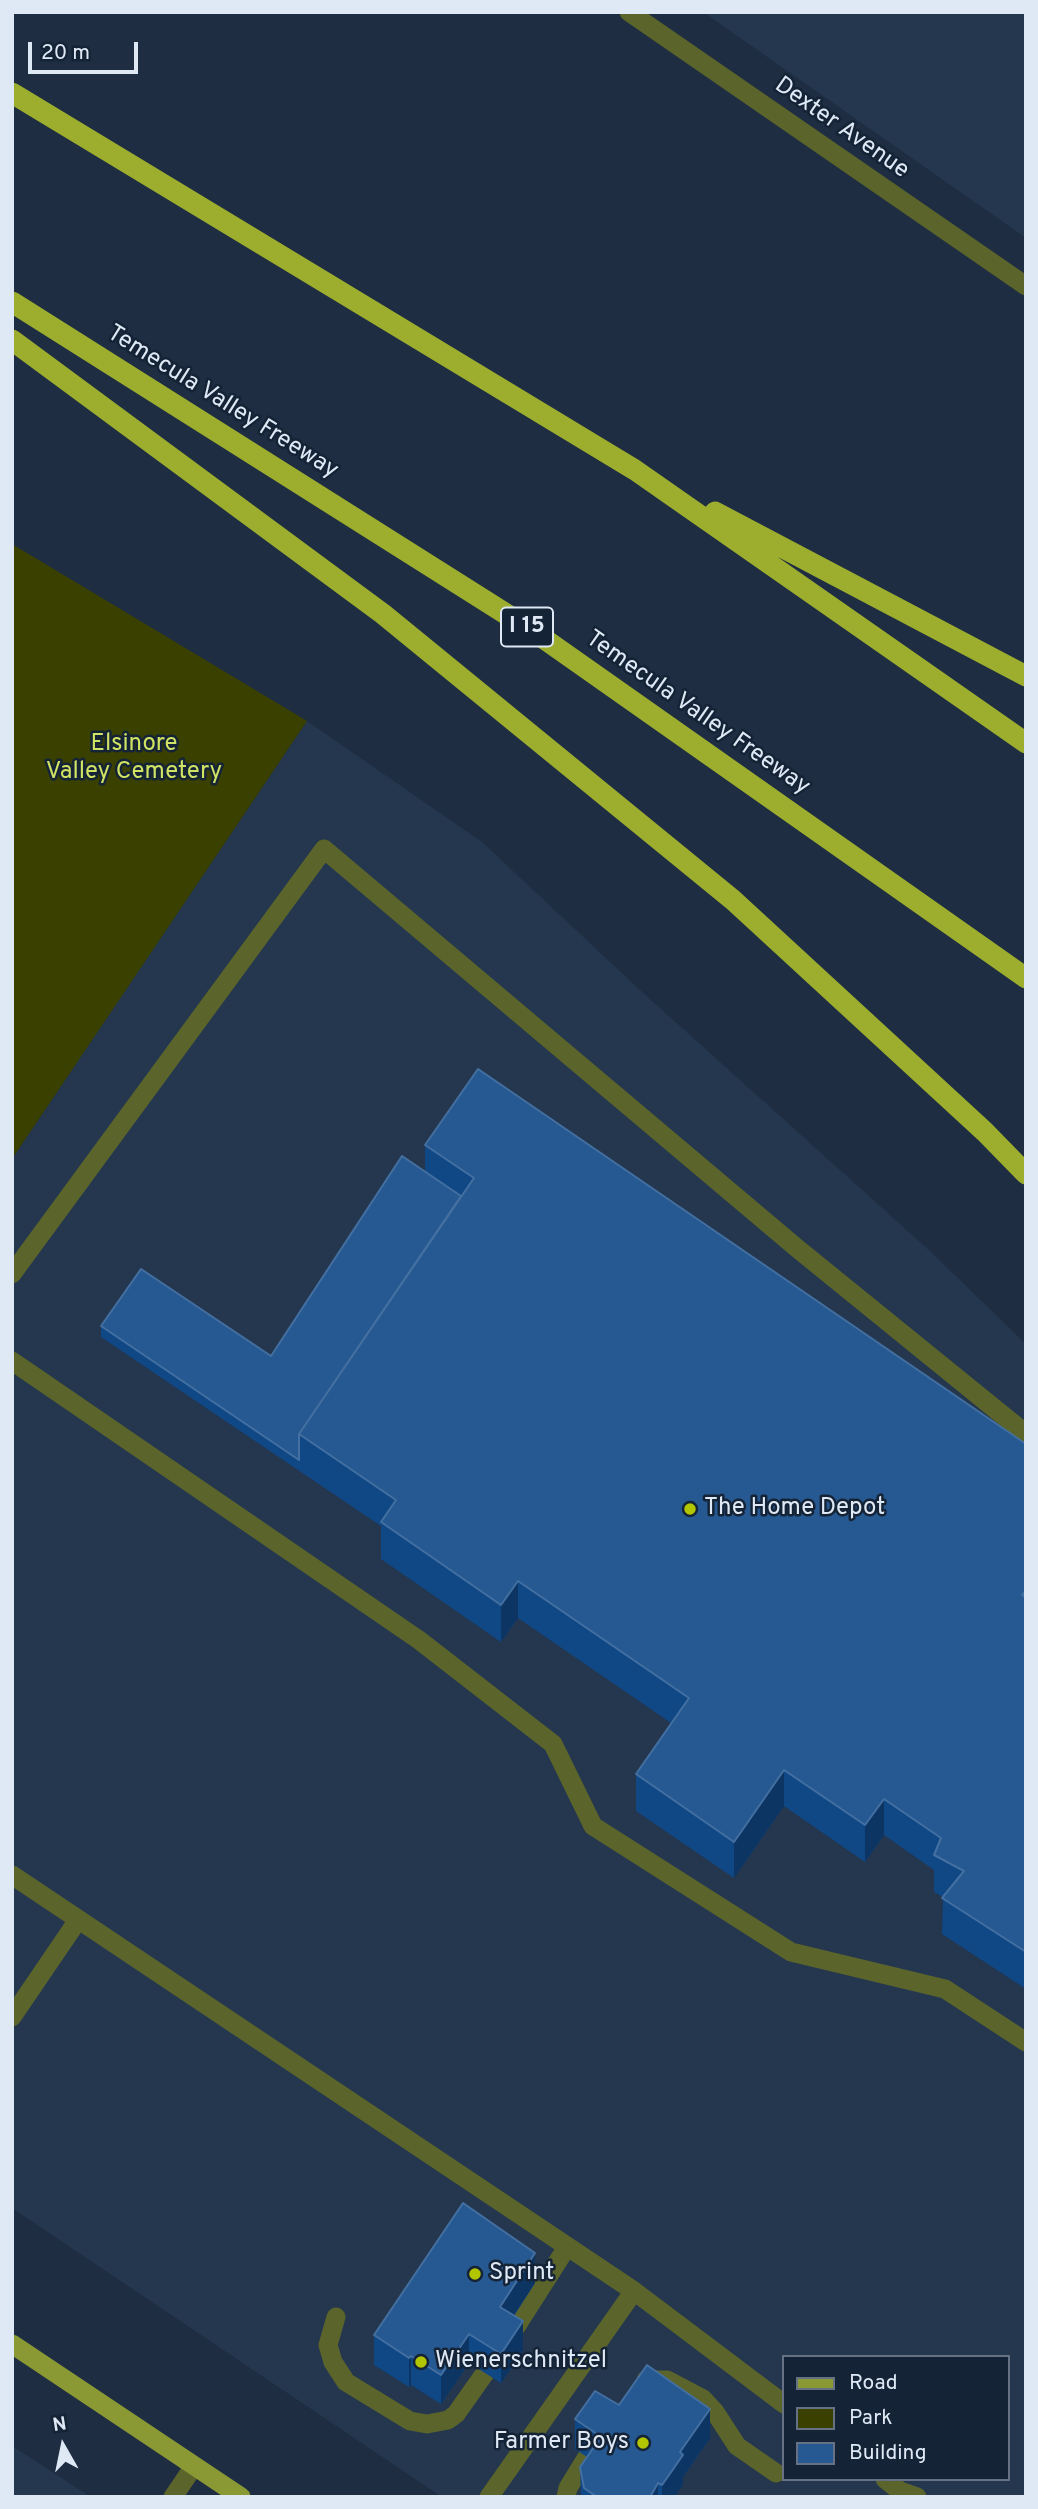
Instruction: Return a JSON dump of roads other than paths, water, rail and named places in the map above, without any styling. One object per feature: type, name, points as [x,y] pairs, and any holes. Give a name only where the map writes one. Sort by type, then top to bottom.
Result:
[{"type":"highway","points":[[12,93],[635,470],[1026,676]]},
{"type":"highway","name":"Temecula Valley Freeway","points":[[12,302],[533,631],[1026,978]]},
{"type":"highway","points":[[12,340],[383,614],[733,900],[985,1132],[1026,1174]]},
{"type":"highway","points":[[635,470],[1026,743]]},
{"type":"main road","points":[[12,2344],[241,2497]]},
{"type":"street","name":"Dexter Avenue","points":[[629,12],[1026,286]]},
{"type":"street","points":[[12,1274],[324,849],[787,1240],[1026,1434]]},
{"type":"street","points":[[12,1361],[419,1640],[553,1744],[593,1826],[791,1952],[945,1989],[1026,2042]]},
{"type":"street","points":[[14,1880],[634,2291],[782,2402]]},
{"type":"street","points":[[12,2017],[78,1920]]},
{"type":"street","points":[[507,2341],[568,2247]]},
{"type":"street","points":[[489,2497],[634,2291]]},
{"type":"street","points":[[336,2317],[328,2345],[333,2362],[346,2382],[410,2421],[426,2424],[448,2420],[456,2414],[485,2373]]},
{"type":"street","points":[[633,2392],[646,2380],[656,2379],[667,2380],[687,2389],[703,2399],[715,2412],[737,2445],[776,2473]]},
{"type":"street","points":[[565,2497],[587,2457]]},
{"type":"street","points":[[173,2497],[194,2466]]},
{"type":"street","points":[[888,2481],[901,2491],[917,2497]]},
{"type":"place","name":"The Home Depot","points":[[690,1509]]},
{"type":"place","name":"Sprint","points":[[475,2274]]},
{"type":"place","name":"Wienerschnitzel","points":[[421,2362]]},
{"type":"place","name":"Farmer Boys","points":[[643,2443]]},
{"type":"park label","name":"Elsinore Valley Cemetery","points":[[134,759]]}]
